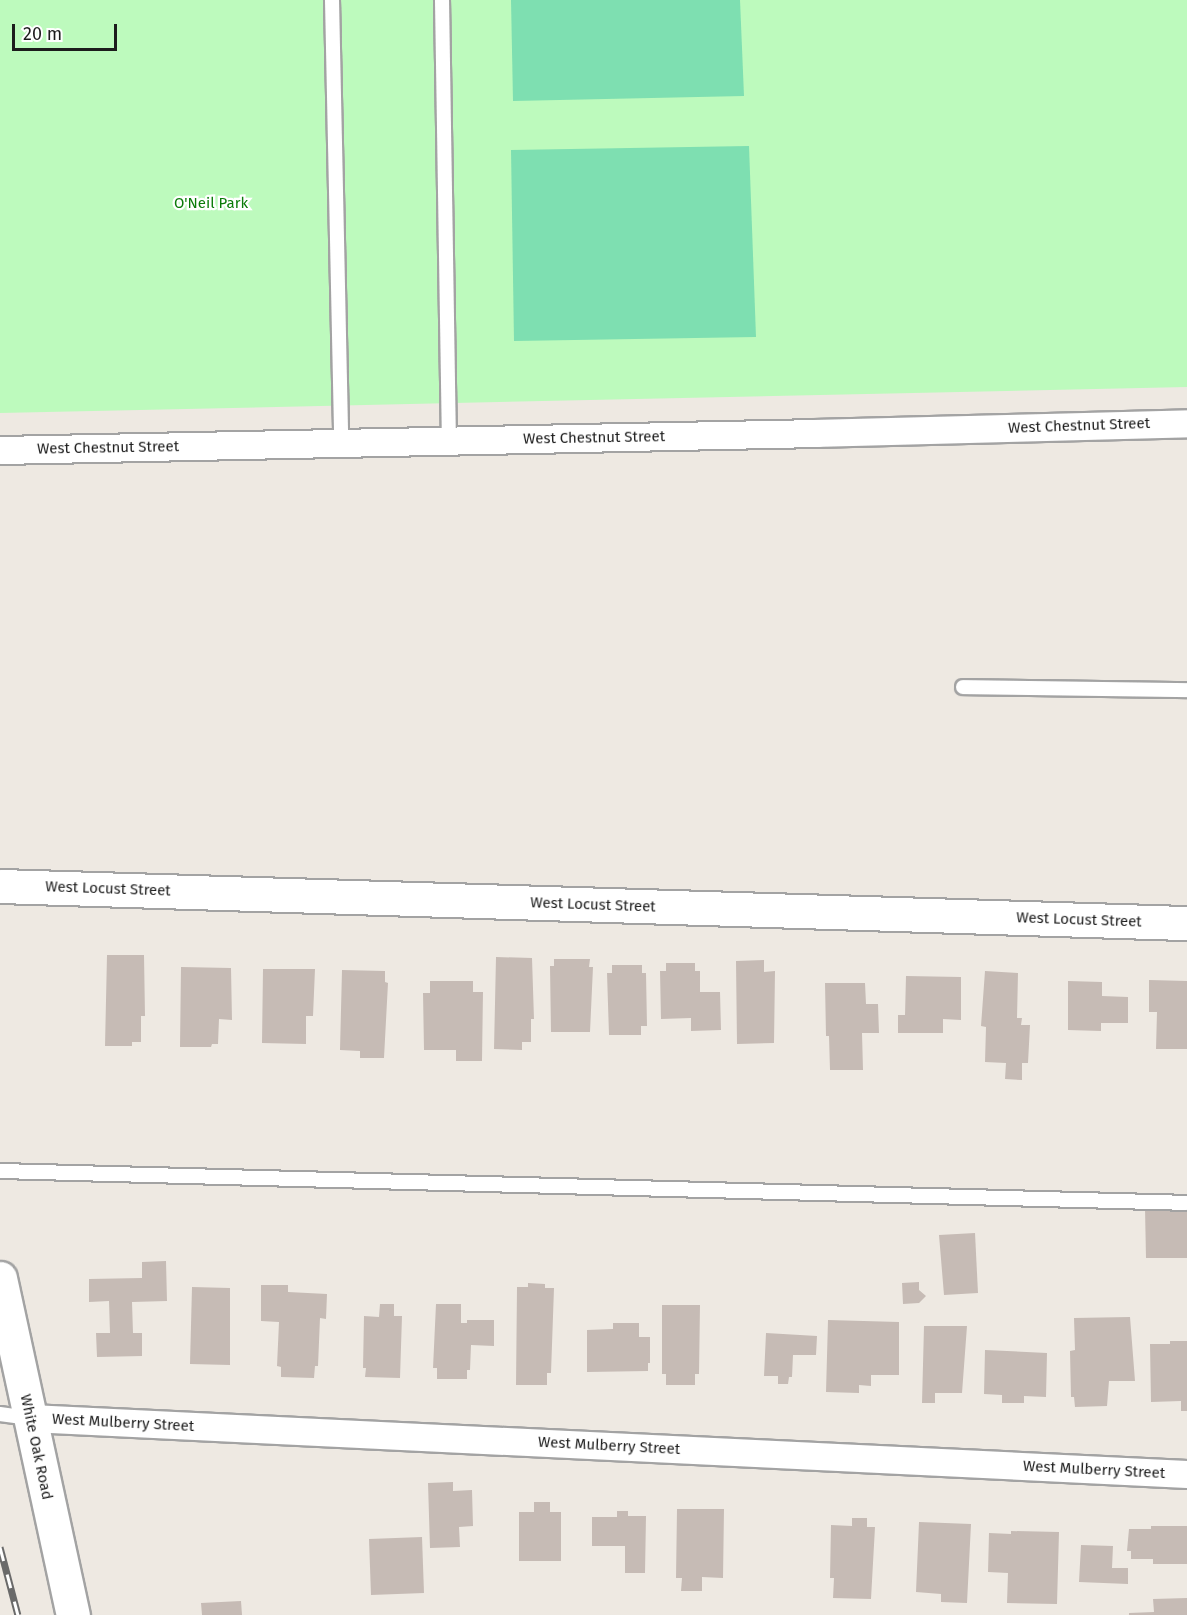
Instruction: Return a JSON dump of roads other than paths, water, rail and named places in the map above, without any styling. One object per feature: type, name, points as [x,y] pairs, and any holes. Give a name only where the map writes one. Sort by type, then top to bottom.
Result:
[{"type":"street","name":"West Chestnut Street","points":[[0,450],[1187,423]]},
{"type":"street","name":"West Locust Street","points":[[0,885],[1187,923]]},
{"type":"street","name":"White Oak Road","points":[[0,1278],[15,1416],[73,1615]]},
{"type":"street","name":"West Mulberry Street","points":[[15,1416],[1187,1474]]},
{"type":"lane","points":[[332,0],[341,443]]},
{"type":"lane","points":[[442,0],[448,441]]},
{"type":"lane","points":[[963,687],[1187,690]]},
{"type":"lane","points":[[0,1171],[1187,1203]]},
{"type":"railway","points":[[0,1547],[18,1615]]},
{"type":"park label","name":"O'Neil Park","points":[[211,204]]}]
